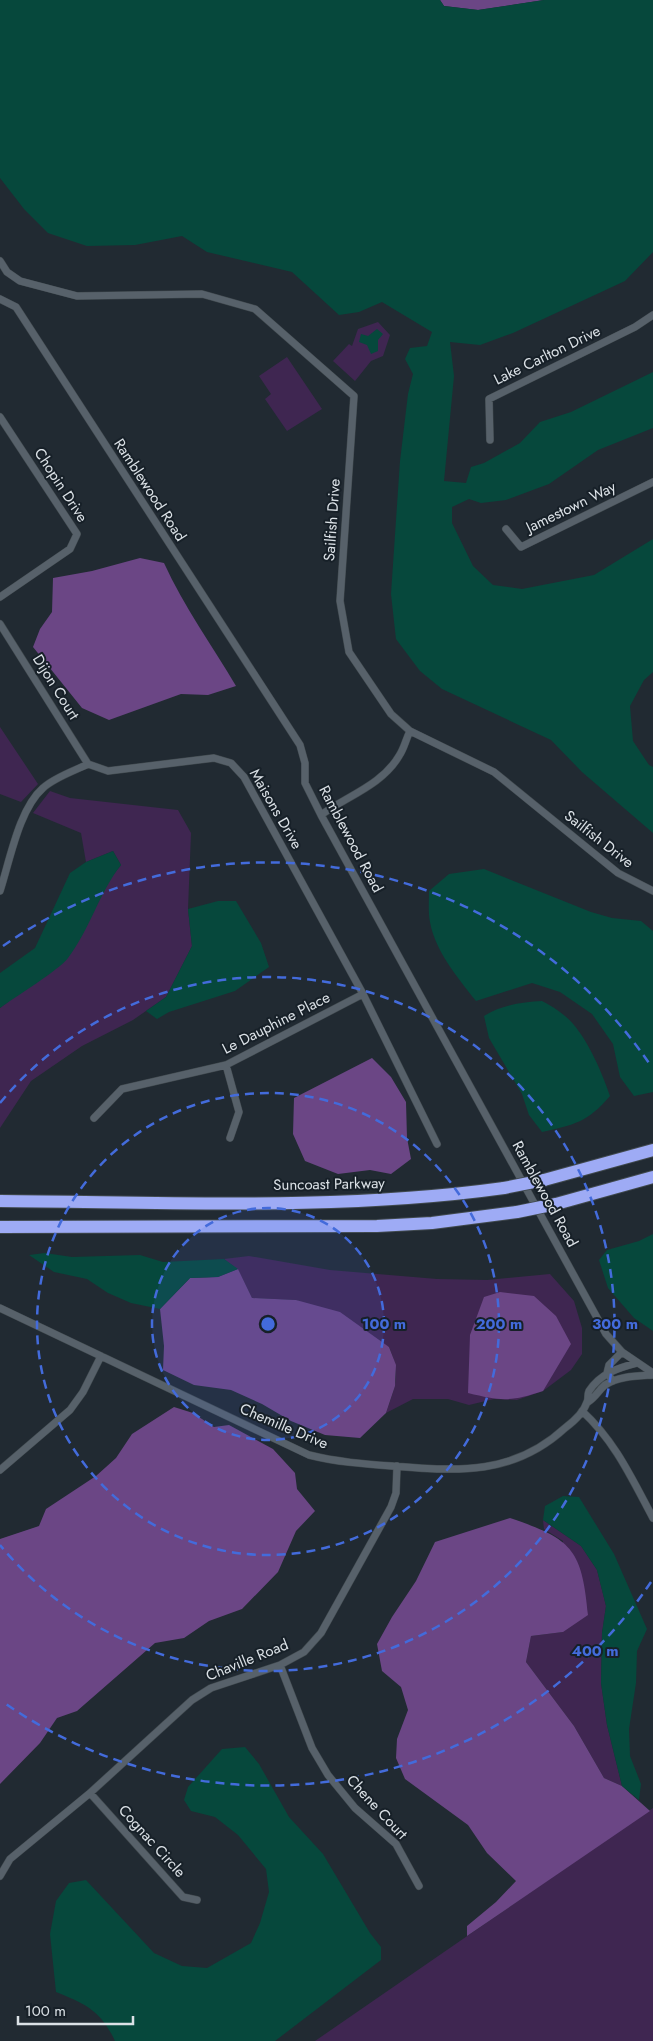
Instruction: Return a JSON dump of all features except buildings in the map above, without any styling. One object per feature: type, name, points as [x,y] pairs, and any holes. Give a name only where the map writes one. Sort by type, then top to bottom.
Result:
[{"type":"highway","name":"Suncoast Parkway","points":[[0,1201],[358,1202],[426,1197],[504,1188],[544,1180],[605,1165],[653,1150]]},
{"type":"highway","points":[[0,1227],[377,1226],[432,1223],[517,1212],[556,1204],[653,1177]]},
{"type":"street","name":"Sailfish Drive","points":[[0,261],[7,272],[20,281],[77,296],[202,294],[255,309],[354,396],[340,601],[349,652],[391,714],[410,731],[494,772],[618,873],[653,891]]},
{"type":"street","name":"Ramblewood Road","points":[[0,299],[16,307],[300,745],[305,763],[305,783],[321,815],[606,1334],[622,1352],[653,1374]]},
{"type":"street","name":"Lake Carlton Drive","points":[[490,440],[489,399],[635,328],[653,315]]},
{"type":"street","name":"Chopin Drive","points":[[0,417],[77,534],[70,549],[0,597]]},
{"type":"street","name":"Jamestown Way","points":[[506,529],[521,547],[653,482]]},
{"type":"street","name":"Dijon Court","points":[[0,624],[88,764]]},
{"type":"street","points":[[321,815],[374,782],[388,770],[399,756],[410,731]]},
{"type":"street","name":"Maisons Drive","points":[[88,764],[108,772],[214,758],[230,762],[244,777],[363,994],[436,1144]]},
{"type":"street","points":[[0,891],[28,806],[44,787],[88,764]]},
{"type":"street","name":"Le Dauphine Place","points":[[94,1118],[122,1089],[226,1065],[363,994]]},
{"type":"street","points":[[226,1065],[239,1112],[230,1138]]},
{"type":"street","name":"Chemille Drive","points":[[0,1308],[309,1456],[332,1461],[458,1471],[503,1464],[547,1443],[566,1428],[588,1402],[596,1398],[606,1385],[613,1381]]},
{"type":"street","name":"Chemille Drive","points":[[607,1373],[609,1365],[622,1352]]},
{"type":"street","points":[[0,1470],[70,1410],[84,1392],[101,1356]]},
{"type":"street","name":"Chemille Drive","points":[[588,1402],[588,1393],[607,1373],[637,1362]]},
{"type":"street","points":[[607,1373],[613,1381],[653,1374]]},
{"type":"street","points":[[582,1411],[600,1427],[612,1443],[653,1518]]},
{"type":"street","name":"Chaville Road","points":[[0,1876],[10,1859],[90,1793],[192,1700],[211,1688],[280,1665],[304,1652],[321,1633],[391,1507],[396,1493],[397,1466]]},
{"type":"street","name":"Chene Court","points":[[280,1665],[312,1748],[328,1775],[355,1808],[396,1844],[419,1886]]},
{"type":"street","name":"Cognac Circle","points":[[90,1793],[183,1897],[197,1900]]},
{"type":"shaded area","points":[[0,0],[440,0],[444,6],[478,10],[544,0],[653,0],[653,252],[625,281],[513,333],[480,345],[450,342],[454,376],[444,481],[466,483],[471,467],[484,463],[520,443],[540,422],[571,412],[653,372],[653,428],[598,450],[549,484],[506,500],[481,503],[469,499],[452,507],[452,523],[473,566],[493,585],[522,589],[594,575],[653,539],[653,672],[644,680],[630,706],[633,741],[649,765],[653,767],[653,833],[582,772],[551,740],[442,689],[420,671],[396,639],[391,594],[400,461],[408,394],[413,374],[405,359],[410,348],[427,346],[432,332],[382,302],[359,312],[339,315],[292,272],[207,252],[182,236],[135,245],[87,246],[48,233],[24,209],[0,178]]},
{"type":"shaded area","points":[[440,0],[544,0],[478,10],[444,6]]},
{"type":"shaded area","points":[[378,322],[390,335],[383,356],[371,361],[355,381],[333,361],[349,344],[352,346],[358,329]]},
{"type":"shaded area","points":[[377,329],[383,334],[378,340],[378,351],[371,354],[367,345],[359,342],[361,334],[368,336]]},
{"type":"shaded area","points":[[287,357],[322,409],[287,431],[265,399],[271,394],[259,376]]},
{"type":"shaded area","points":[[140,558],[164,563],[189,610],[236,686],[208,695],[181,694],[109,720],[82,708],[33,647],[40,629],[52,612],[53,578],[92,571]]},
{"type":"shaded area","points":[[0,727],[38,784],[21,802],[0,794]]},
{"type":"shaded area","points":[[50,791],[70,798],[178,810],[191,833],[188,909],[192,946],[166,997],[133,1020],[82,1046],[31,1081],[0,1128],[0,1008],[18,994],[121,865],[113,851],[86,862],[81,833],[33,813]]},
{"type":"shaded area","points":[[113,851],[121,865],[113,876],[76,947],[63,963],[0,1008],[0,973],[35,948],[70,873],[86,862]]},
{"type":"shaded area","points":[[484,869],[591,912],[612,918],[641,921],[653,931],[653,1092],[634,1096],[620,1077],[613,1044],[592,1014],[560,992],[532,983],[476,1001],[462,983],[442,954],[433,933],[429,914],[429,891],[449,874]]},
{"type":"shaded area","points":[[218,901],[236,901],[261,943],[269,967],[235,991],[169,1012],[157,1019],[146,1011],[166,997],[192,946],[188,909]]},
{"type":"shaded area","points":[[542,1001],[565,1016],[579,1032],[598,1064],[610,1096],[595,1112],[580,1121],[542,1132],[529,1115],[522,1094],[489,1038],[484,1016],[512,1005]]},
{"type":"shaded area","points":[[372,1058],[391,1077],[406,1102],[407,1138],[411,1159],[391,1174],[370,1170],[338,1174],[305,1161],[293,1134],[294,1098]]},
{"type":"shaded area","points":[[653,1234],[653,1331],[634,1318],[608,1288],[599,1260],[607,1250],[639,1241]]},
{"type":"shaded area","points":[[45,1253],[72,1257],[140,1255],[163,1262],[224,1259],[238,1269],[218,1277],[190,1278],[160,1309],[131,1303],[108,1293],[87,1279],[54,1272],[29,1255]]},
{"type":"shaded area","points":[[249,1256],[330,1270],[437,1279],[487,1280],[550,1274],[574,1301],[582,1328],[582,1354],[571,1370],[543,1391],[517,1400],[494,1399],[469,1405],[448,1399],[413,1399],[386,1413],[396,1380],[395,1365],[389,1347],[296,1300],[252,1298],[238,1270],[235,1299],[180,1287],[237,1269],[224,1259]]},
{"type":"shaded area","points":[[238,1269],[252,1298],[296,1300],[340,1312],[389,1347],[396,1365],[395,1386],[386,1413],[360,1438],[325,1435],[291,1421],[262,1404],[231,1390],[194,1385],[163,1370],[164,1346],[160,1309],[190,1278],[218,1277]]},
{"type":"shaded area","points":[[500,1292],[534,1296],[556,1316],[571,1344],[543,1391],[513,1399],[489,1398],[468,1393],[470,1335],[484,1297]]},
{"type":"shaded area","points":[[174,1407],[193,1413],[214,1427],[229,1425],[273,1449],[295,1473],[297,1489],[315,1511],[296,1531],[278,1572],[242,1609],[209,1621],[184,1638],[155,1643],[77,1711],[57,1718],[40,1743],[0,1784],[0,1539],[39,1526],[46,1509],[96,1476],[116,1458],[132,1434]]},
{"type":"shaded area","points":[[563,1496],[579,1497],[614,1554],[647,1629],[637,1651],[636,1683],[629,1729],[630,1756],[641,1784],[639,1800],[622,1786],[607,1725],[601,1683],[602,1633],[606,1606],[597,1570],[581,1546],[543,1520],[545,1506]]},
{"type":"shaded area","points":[[510,1518],[548,1533],[570,1550],[577,1561],[582,1575],[588,1615],[563,1632],[531,1636],[526,1662],[574,1726],[604,1778],[622,1786],[650,1811],[467,1936],[467,1926],[496,1902],[516,1881],[487,1853],[468,1825],[405,1779],[396,1758],[397,1739],[408,1710],[401,1687],[382,1671],[377,1644],[416,1581],[435,1542]]},
{"type":"shaded area","points":[[543,1520],[581,1546],[597,1570],[606,1606],[602,1633],[601,1683],[607,1725],[622,1786],[604,1778],[574,1726],[526,1662],[531,1636],[563,1632],[563,1541],[544,1529]]},
{"type":"shaded area","points":[[245,1747],[259,1764],[289,1817],[323,1854],[370,1933],[381,1947],[381,1960],[275,2041],[115,2041],[98,2015],[76,2000],[56,1992],[50,1934],[56,1901],[69,1883],[86,1880],[154,1953],[182,1966],[207,1968],[251,1943],[260,1923],[269,1892],[266,1869],[238,1835],[215,1817],[191,1811],[184,1800],[188,1787],[222,1749]]},
{"type":"shaded area","points":[[653,1808],[653,2041],[315,2041],[615,1834]]}]
